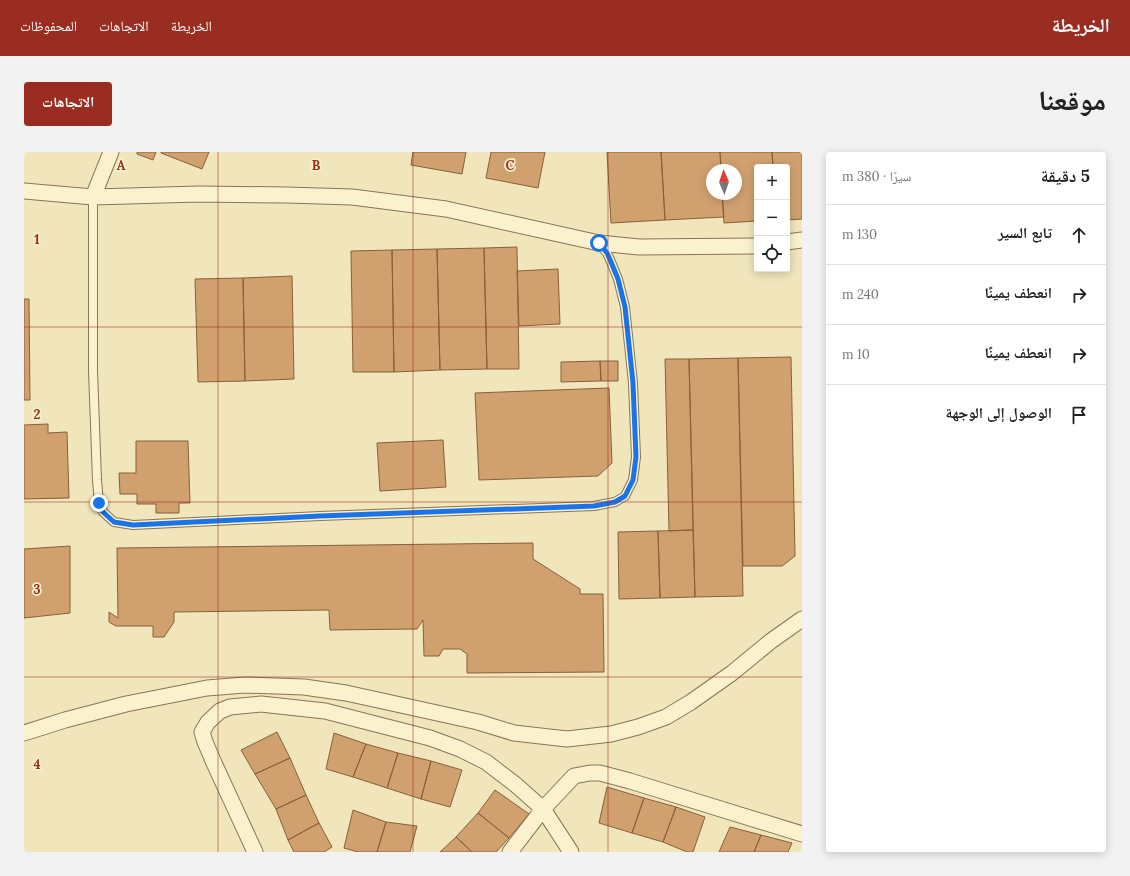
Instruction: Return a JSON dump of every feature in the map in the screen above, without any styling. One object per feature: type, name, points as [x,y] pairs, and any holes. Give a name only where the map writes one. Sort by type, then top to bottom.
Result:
[{"type":"street","points":[[93,197],[111,152]]},
{"type":"street","points":[[24,191],[93,197],[199,194],[352,197],[446,209],[599,243],[639,247],[754,246]]},
{"type":"street","points":[[790,242],[802,240]]},
{"type":"street","points":[[24,733],[65,720],[126,704],[207,688],[252,685],[304,687],[346,693],[478,722],[514,733],[567,739],[612,734],[638,728],[666,718],[732,673],[771,641],[802,619]]},
{"type":"street","points":[[255,852],[214,763],[202,732],[208,722],[220,712],[230,707],[261,704],[325,711],[430,738],[460,749],[486,762],[516,785],[543,809],[571,852]]},
{"type":"street","points":[[510,852],[543,809],[574,776],[590,772],[600,773],[630,781],[802,834]]},
{"type":"lane","points":[[93,197],[93,371],[96,480],[99,503],[103,512],[114,522],[133,525],[312,516],[594,506],[615,502],[625,496],[633,480],[636,457],[633,383],[625,307],[618,279],[607,253],[599,243]]},
{"type":"building","points":[[137,152],[156,152],[153,160],[137,154]]},
{"type":"building","points":[[161,152],[209,152],[202,169]]},
{"type":"building","points":[[413,152],[466,152],[462,174],[411,165]]},
{"type":"building","points":[[491,152],[545,152],[538,188],[486,178]]},
{"type":"building","points":[[607,152],[661,152],[665,220],[611,223]]},
{"type":"building","points":[[661,152],[720,152],[721,164],[706,164],[706,200],[723,200],[724,217],[665,220]]},
{"type":"building","points":[[720,152],[772,152],[773,164],[754,164],[754,221],[724,223],[722,200],[742,200],[742,164],[721,164]]},
{"type":"building","points":[[772,152],[802,152],[802,219],[790,220],[790,164],[773,164]]},
{"type":"building","points":[[517,247],[519,369],[487,369],[484,248]]},
{"type":"building","points":[[484,248],[487,369],[440,370],[437,249]]},
{"type":"building","points":[[437,249],[440,370],[394,372],[392,250]]},
{"type":"building","points":[[392,250],[394,372],[353,372],[351,251]]},
{"type":"building","points":[[558,269],[560,324],[519,326],[517,271]]},
{"type":"building","points":[[292,276],[294,379],[245,381],[243,278]]},
{"type":"building","points":[[243,278],[245,381],[198,382],[195,279]]},
{"type":"building","points":[[24,299],[29,299],[30,400],[24,400]]},
{"type":"building","points":[[791,357],[795,556],[782,566],[743,566],[738,358]]},
{"type":"building","points":[[738,358],[743,596],[695,597],[689,359]]},
{"type":"building","points":[[665,359],[689,359],[693,530],[669,531]]},
{"type":"building","points":[[600,361],[618,361],[618,381],[601,381]]},
{"type":"building","points":[[600,361],[601,381],[561,382],[561,362]]},
{"type":"building","points":[[609,388],[612,463],[598,476],[479,480],[475,393]]},
{"type":"building","points":[[48,424],[48,433],[67,432],[69,498],[24,499],[24,425]]},
{"type":"building","points":[[443,440],[446,487],[380,491],[377,443]]},
{"type":"building","points":[[136,441],[188,441],[190,503],[179,503],[179,513],[156,513],[156,504],[137,504],[137,494],[120,494],[119,473],[136,473]]},
{"type":"building","points":[[693,530],[695,597],[660,598],[658,531]]},
{"type":"building","points":[[658,531],[660,598],[619,599],[618,532]]},
{"type":"building","points":[[533,543],[533,559],[580,589],[580,594],[603,594],[604,672],[467,673],[467,654],[460,649],[443,649],[439,656],[424,656],[423,620],[417,629],[330,630],[329,610],[174,612],[174,622],[164,637],[153,637],[153,626],[116,626],[109,622],[109,612],[118,618],[117,548]]},
{"type":"building","points":[[70,546],[70,613],[24,618],[24,549]]},
{"type":"building","points":[[277,732],[290,758],[255,774],[241,750]]},
{"type":"building","points":[[334,733],[366,744],[353,777],[326,769]]},
{"type":"building","points":[[366,744],[398,753],[387,788],[353,777]]},
{"type":"building","points":[[398,753],[431,761],[421,799],[387,788]]},
{"type":"building","points":[[290,758],[306,795],[276,809],[255,774]]},
{"type":"building","points":[[431,761],[462,770],[450,807],[421,799]]},
{"type":"building","points":[[607,787],[644,798],[632,833],[599,823]]},
{"type":"building","points":[[495,790],[529,814],[509,838],[478,813]]},
{"type":"building","points":[[306,795],[319,823],[288,840],[276,809]]},
{"type":"building","points":[[644,798],[676,807],[663,842],[632,833]]},
{"type":"building","points":[[676,807],[705,817],[693,852],[687,852],[663,842]]},
{"type":"building","points":[[353,810],[386,822],[377,852],[358,852],[344,848]]},
{"type":"building","points":[[478,813],[509,838],[496,852],[472,852],[456,837]]},
{"type":"building","points":[[386,822],[417,826],[410,852],[377,852]]},
{"type":"building","points":[[319,823],[332,847],[324,852],[294,852],[288,840]]},
{"type":"building","points":[[730,827],[761,835],[754,852],[719,852]]},
{"type":"building","points":[[761,835],[792,843],[788,852],[754,852]]},
{"type":"building","points":[[456,837],[472,852],[440,852]]},
{"type":"route","points":[[99,503],[103,512],[114,522],[133,525],[320,516],[594,506],[615,502],[625,496],[633,480],[636,457],[633,383],[625,307],[618,279],[607,253],[599,243]]}]
